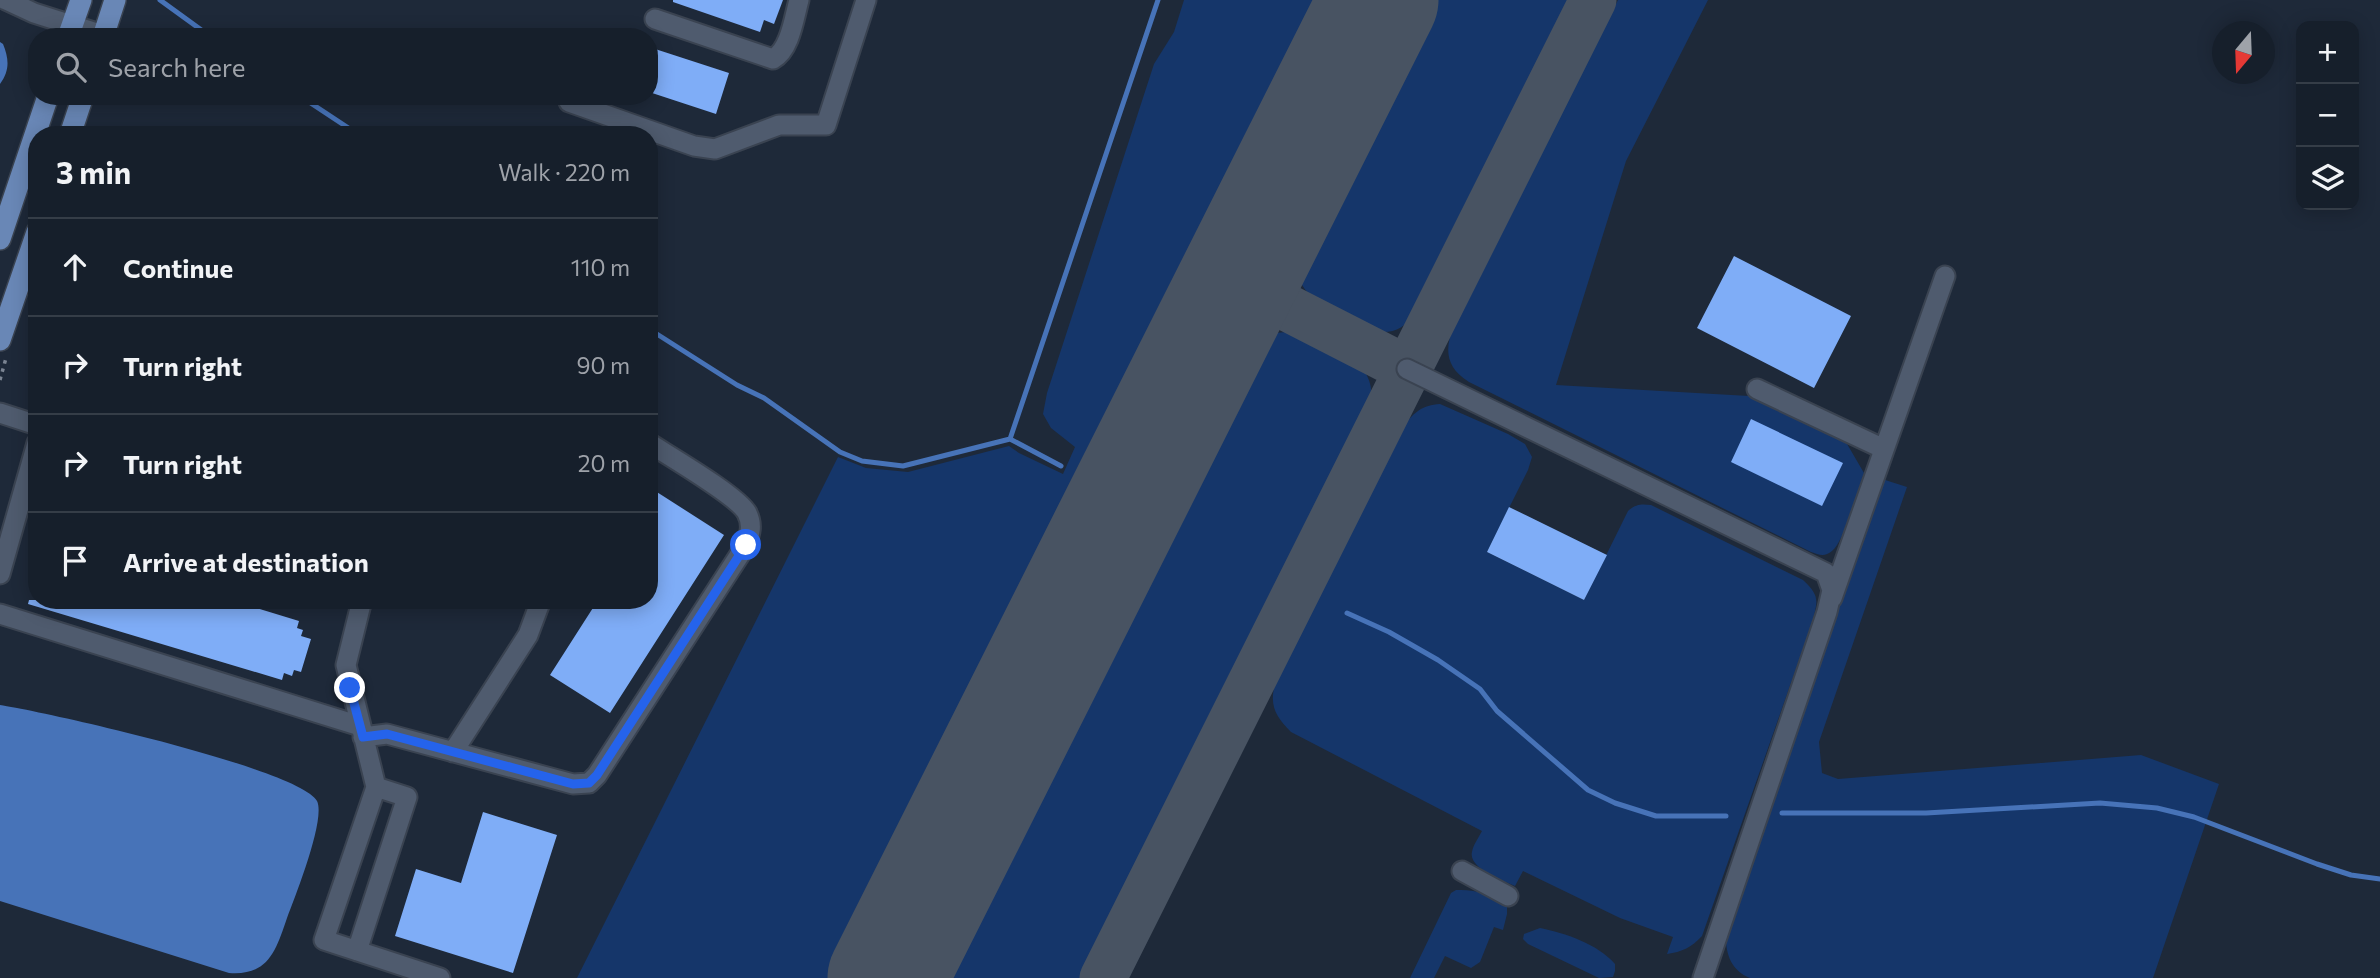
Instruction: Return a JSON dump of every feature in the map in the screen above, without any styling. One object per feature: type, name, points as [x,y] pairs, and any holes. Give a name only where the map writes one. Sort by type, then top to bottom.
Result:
[{"type":"main road","points":[[71,28],[80,0]]},
{"type":"main road","points":[[106,28],[115,0]]},
{"type":"main road","points":[[38,126],[45,105]]},
{"type":"main road","points":[[73,126],[80,105]]},
{"type":"main road","points":[[0,239],[28,156]]},
{"type":"main road","points":[[0,340],[28,258]]},
{"type":"street","points":[[6,0],[64,28]]},
{"type":"street","points":[[655,19],[773,59],[780,55],[784,48],[799,0]]},
{"type":"street","points":[[658,133],[694,146],[715,149],[779,125],[826,125],[866,0]]},
{"type":"street","points":[[578,105],[637,126]]},
{"type":"street","points":[[1707,977],[1827,612],[1945,276]]},
{"type":"street","points":[[1407,369],[1826,573],[1832,590],[1827,612]]},
{"type":"street","points":[[1757,388],[1884,449]]},
{"type":"street","points":[[0,413],[28,422]]},
{"type":"street","points":[[0,614],[361,731],[387,734],[573,784],[589,783],[597,775],[746,545],[751,531],[750,522],[740,503],[658,449]]},
{"type":"street","points":[[0,574],[28,492]]},
{"type":"street","points":[[360,609],[346,665],[376,788],[324,940],[440,978]]},
{"type":"street","points":[[453,752],[528,635],[538,609]]},
{"type":"street","points":[[357,951],[407,797],[376,788]]},
{"type":"street","points":[[1462,871],[1508,896]]},
{"type":"shaded area","points":[[1184,0],[1347,0],[857,978],[577,978],[838,457],[866,468],[908,472],[1009,446],[1063,474],[1075,447],[1051,428],[1043,414],[1047,393],[1154,64],[1174,32]]},
{"type":"shaded area","points":[[1413,0],[1570,0],[1414,314],[1401,328],[1383,332],[1368,329],[1349,320],[1314,299],[1299,280],[1294,253],[1301,223]]},
{"type":"shaded area","points":[[1618,0],[1708,0],[1626,161],[1556,385],[1749,396],[1810,418],[1843,437],[1864,473],[1837,546],[1827,554],[1811,552],[1469,382],[1451,364],[1448,354],[1451,333],[1465,300]]},
{"type":"shaded area","points":[[0,42],[5,49],[8,64],[0,84]]},
{"type":"shaded area","points":[[1289,332],[1331,346],[1356,362],[1371,385],[1371,399],[1267,613],[1229,700],[1091,978],[925,978],[1229,368],[1253,340],[1268,334]]},
{"type":"shaded area","points":[[1440,404],[1508,434],[1525,444],[1532,457],[1487,552],[1584,600],[1628,511],[1639,505],[1651,505],[1803,580],[1815,595],[1812,623],[1702,936],[1682,950],[1667,954],[1673,937],[1620,918],[1523,871],[1515,886],[1488,873],[1472,858],[1482,831],[1291,732],[1275,711],[1275,684],[1404,425],[1419,410]]},
{"type":"shaded area","points":[[1882,479],[1907,487],[1819,742],[1822,773],[1838,779],[2141,755],[2219,784],[2153,978],[1750,978],[1743,975],[1730,960],[1726,932]]},
{"type":"shaded area","points":[[0,705],[67,718],[221,758],[267,773],[300,788],[317,801],[319,810],[314,840],[279,941],[269,959],[253,970],[229,973],[0,901]]},
{"type":"shaded area","points":[[1456,890],[1483,893],[1507,907],[1503,930],[1494,927],[1480,962],[1471,968],[1445,956],[1434,978],[1410,978],[1451,893]]},
{"type":"shaded area","points":[[1540,928],[1570,936],[1600,951],[1615,964],[1613,977],[1599,978],[1528,944],[1523,939],[1524,934]]},
{"type":"building","points":[[673,0],[783,0],[774,24],[764,20],[760,32]]},
{"type":"building","points":[[658,50],[729,73],[716,114],[658,95]]},
{"type":"building","points":[[1734,256],[1851,316],[1814,388],[1697,328]]},
{"type":"building","points":[[1751,419],[1843,463],[1822,506],[1731,462]]},
{"type":"building","points":[[658,493],[724,535],[610,713],[550,675],[592,609],[658,609]]},
{"type":"building","points":[[1509,507],[1607,555],[1584,600],[1487,552]]},
{"type":"building","points":[[45,609],[260,609],[299,621],[297,628],[303,630],[301,636],[311,639],[301,672],[294,670],[292,676],[284,673],[282,680]]},
{"type":"building","points":[[483,812],[557,835],[513,973],[395,936],[416,869],[461,883]]},
{"type":"waterway","points":[[160,0],[199,28]]},
{"type":"waterway","points":[[1010,439],[1158,0]]},
{"type":"waterway","points":[[314,105],[345,126]]},
{"type":"waterway","points":[[658,335],[737,385],[764,398],[840,452],[862,461],[903,466],[1010,439],[1061,466]]},
{"type":"waterway","points":[[1347,613],[1389,632],[1438,660],[1480,689],[1497,711],[1588,790],[1615,803],[1656,816],[1726,816]]},
{"type":"waterway","points":[[1782,813],[1926,813],[2100,803],[2157,808],[2194,817],[2351,875],[2380,879]]},
{"type":"taxiway","points":[[1103,978],[1593,0]]},
{"type":"taxiway","points":[[1237,282],[1407,369]]},
{"type":"runway","points":[[887,978],[1379,0]]},
{"type":"route","points":[[350,688],[363,737],[387,734],[573,784],[589,783],[597,775],[746,545]]}]
